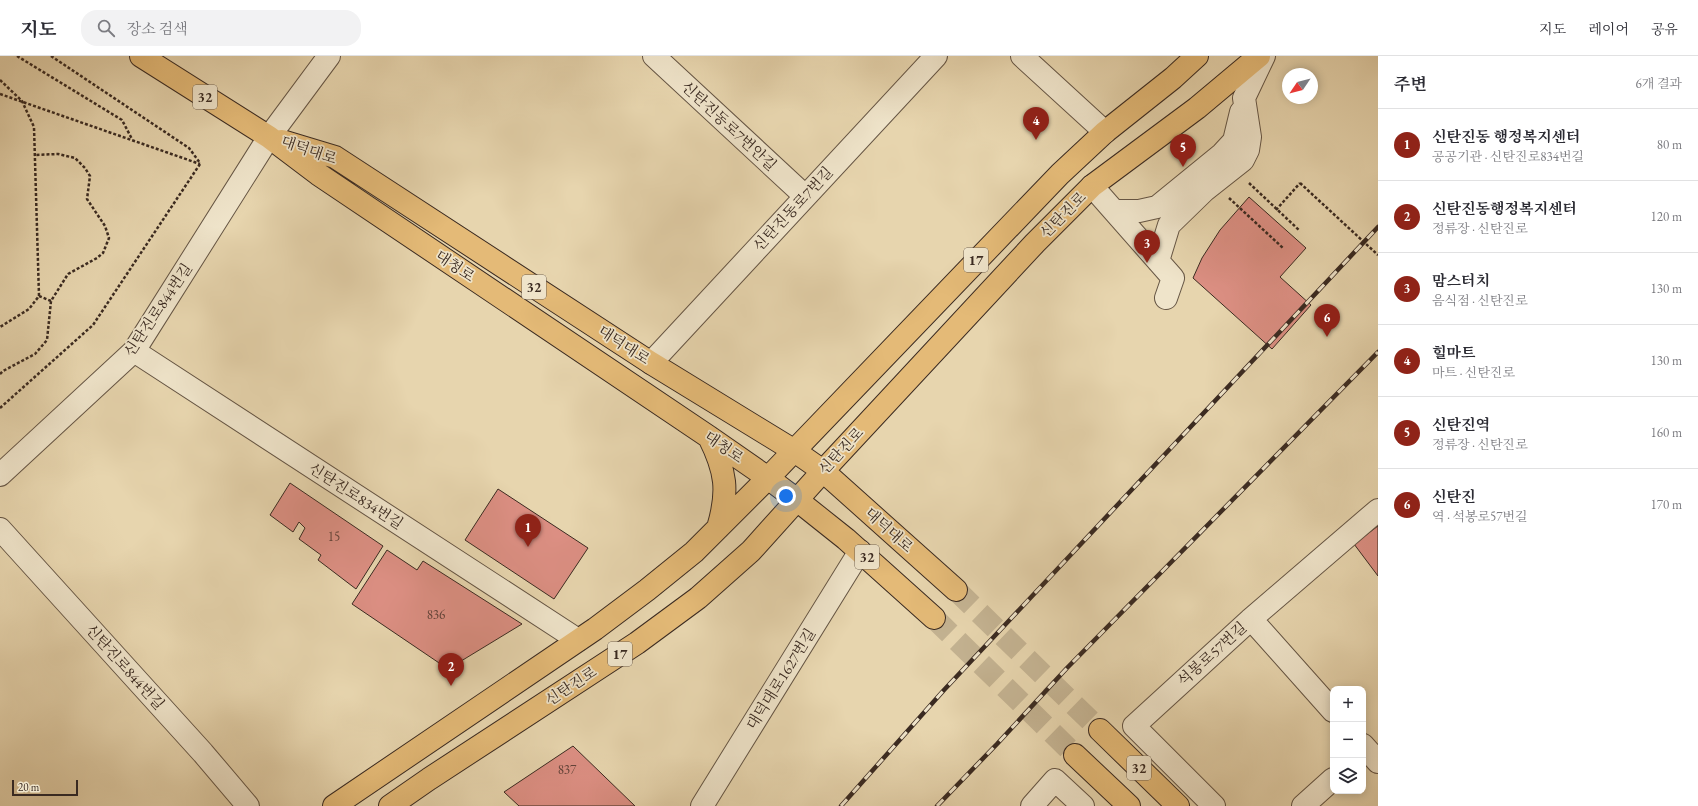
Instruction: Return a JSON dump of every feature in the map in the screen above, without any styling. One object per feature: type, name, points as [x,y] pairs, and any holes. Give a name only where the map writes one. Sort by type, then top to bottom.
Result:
[{"type":"main road","name":"대청로","points":[[141,56],[269,137],[325,178],[768,478]]},
{"type":"main road","name":"신탄진로","points":[[334,806],[578,640],[647,590],[694,552],[768,478],[793,450],[1060,174],[1105,132],[1173,78],[1197,56]]},
{"type":"main road","name":"신탄진로","points":[[390,806],[637,643],[698,598],[751,551],[823,471],[1035,243],[1092,186],[1197,108],[1259,56]]},
{"type":"main road","name":"대덕대로","points":[[269,137],[335,157],[651,363],[793,450],[823,471],[956,590]]},
{"type":"main road","points":[[709,437],[721,465],[725,491],[724,505],[718,528]]},
{"type":"main road","name":"32","points":[[768,478],[860,551],[934,618]]},
{"type":"main road","name":"32","points":[[1100,730],[1178,806]]},
{"type":"main road","name":"32","points":[[1075,755],[1129,806]]},
{"type":"street","name":"신탄진로844번길","points":[[0,474],[134,351],[269,137],[329,56]]},
{"type":"street","name":"신탄진동로7번안길","points":[[654,56],[805,196]]},
{"type":"street","name":"신탄진동로7번길","points":[[651,363],[936,56]]},
{"type":"street","points":[[1022,56],[1105,132]]},
{"type":"street","points":[[1114,211],[1139,212],[1158,207],[1222,154],[1234,142],[1244,98],[1264,56]]},
{"type":"street","points":[[1158,261],[1169,224],[1206,190],[1243,160],[1248,150],[1250,137],[1244,98]]},
{"type":"street","points":[[1092,186],[1173,278],[1166,298]]},
{"type":"street","name":"신탄진로834번길","points":[[134,351],[578,640]]},
{"type":"street","name":"석봉로57번길","points":[[1214,806],[1134,726],[1251,619],[1378,510]]},
{"type":"street","name":"신탄진로844번길","points":[[0,529],[203,753],[248,806]]},
{"type":"street","name":"대덕대로1627번길","points":[[702,806],[860,551]]},
{"type":"street","points":[[1251,619],[1330,708]]},
{"type":"street","points":[[1032,806],[1055,780],[1083,806]]},
{"type":"street","points":[[1303,806],[1330,782]]},
{"type":"path","points":[[17,56],[122,120],[132,139]]},
{"type":"path","points":[[51,56],[189,148],[200,164]]},
{"type":"path","points":[[0,80],[22,101],[34,127],[39,296],[29,309],[0,327]]},
{"type":"path","points":[[0,94],[200,164]]},
{"type":"path","points":[[0,374],[35,354],[47,340],[51,301],[68,274],[97,258],[103,253],[109,238],[105,226],[87,199],[90,176],[85,168],[74,158],[58,154],[34,155]]},
{"type":"path","points":[[0,408],[93,325],[200,164]]},
{"type":"path","points":[[1249,183],[1300,231]]},
{"type":"path","points":[[1276,210],[1300,183],[1378,255]]},
{"type":"path","points":[[1234,204],[1283,248]]},
{"type":"path","points":[[39,296],[51,301]]},
{"type":"building","points":[[1249,197],[1306,248],[1280,277],[1311,305],[1272,349],[1193,278],[1202,258],[1220,230]]},
{"type":"building","points":[[290,483],[383,546],[356,589],[318,560],[321,555],[299,539],[305,528],[299,522],[293,532],[270,515]]},
{"type":"building","points":[[498,489],[588,548],[554,599],[465,540]]},
{"type":"building","points":[[1378,526],[1378,576],[1354,544]]},
{"type":"building","points":[[387,550],[417,570],[423,561],[522,624],[448,669],[352,604]]},
{"type":"building","points":[[573,746],[635,806],[519,806],[504,792]]},
{"type":"tunnel","points":[[956,590],[1100,730]]},
{"type":"tunnel","points":[[934,618],[1075,755]]},
{"type":"railway","points":[[841,806],[944,690],[1378,227]]},
{"type":"railway","points":[[937,806],[1067,668],[1378,352]]},
{"type":"place","name":"힐마트","points":[[1036,140]]},
{"type":"place","name":"신탄진역","points":[[1183,167]]},
{"type":"place","name":"맘스터치","points":[[1147,263]]},
{"type":"place","name":"신탄진","points":[[1327,337]]},
{"type":"place","name":"신탄진동 행정복지센터","points":[[528,547]]},
{"type":"place","name":"신탄진동행정복지센터","points":[[451,686]]}]
